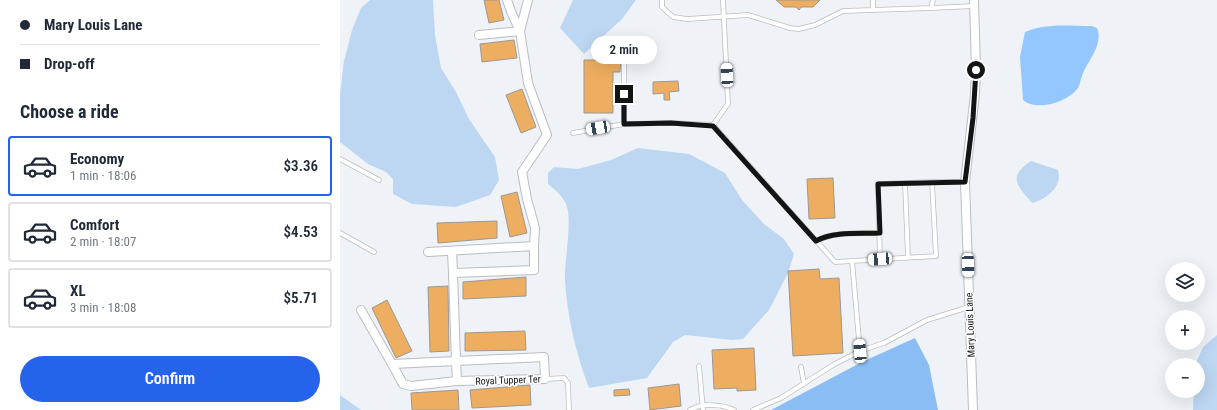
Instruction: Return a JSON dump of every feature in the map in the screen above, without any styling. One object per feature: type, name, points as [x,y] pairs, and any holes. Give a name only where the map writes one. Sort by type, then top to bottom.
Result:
[{"type":"street","points":[[453,273],[534,270],[535,228],[527,199],[522,172],[547,136],[528,83],[520,30],[507,0]]},
{"type":"street","points":[[520,30],[528,0]]},
{"type":"street","name":"Mary Louis Lane","points":[[973,410],[965,182],[975,94],[976,70],[974,3]]},
{"type":"street","points":[[479,35],[520,30]]},
{"type":"street","points":[[428,252],[534,246]]},
{"type":"street","points":[[452,251],[457,381]]},
{"type":"street","name":"Royal Tupper Ter","points":[[361,310],[403,384],[411,386],[457,381],[546,379],[544,357],[392,364]]},
{"type":"lane","points":[[662,0],[662,7],[673,17],[687,19],[748,15],[790,28],[815,25],[843,12],[931,8],[974,3]]},
{"type":"lane","points":[[713,126],[728,104],[723,0]]},
{"type":"lane","points":[[873,0],[873,10]]},
{"type":"lane","points":[[931,8],[933,0]]},
{"type":"lane","points":[[624,64],[624,124]]},
{"type":"lane","points":[[573,133],[624,124],[671,123],[713,126],[835,262],[936,256],[932,182]]},
{"type":"lane","points":[[340,159],[379,180]]},
{"type":"lane","points":[[880,259],[878,184],[965,182]]},
{"type":"lane","points":[[905,183],[908,257]]},
{"type":"lane","points":[[340,233],[374,252]]},
{"type":"lane","points":[[816,241],[823,237],[880,233]]},
{"type":"lane","points":[[852,261],[860,351]]},
{"type":"lane","points":[[753,410],[781,398],[833,365],[860,351],[884,343],[927,320],[969,307]]},
{"type":"lane","points":[[699,366],[703,408]]},
{"type":"lane","points":[[801,367],[804,384]]},
{"type":"lane","points":[[546,379],[564,378],[568,383],[570,410]]},
{"type":"lane","points":[[690,410],[694,408],[725,406],[734,410]]},
{"type":"shaded area","points":[[370,0],[433,0],[435,35],[441,68],[456,92],[469,119],[495,157],[499,180],[490,195],[456,207],[412,204],[393,194],[393,179],[386,172],[368,164],[340,142],[340,95],[344,61],[352,30],[361,8]]},
{"type":"shaded area","points":[[573,0],[636,0],[622,19],[584,54],[560,28]]},
{"type":"shaded area","points":[[1049,26],[1091,26],[1097,28],[1099,34],[1097,47],[1084,70],[1078,88],[1067,97],[1052,104],[1036,105],[1029,104],[1023,100],[1020,57],[1025,32]]},
{"type":"shaded area","points":[[638,148],[689,154],[725,173],[742,200],[764,224],[784,239],[794,254],[788,273],[769,310],[743,339],[732,340],[685,335],[673,342],[647,378],[589,388],[573,335],[566,294],[565,272],[569,220],[568,211],[562,198],[548,184],[548,173],[554,167],[578,169],[611,160]]},
{"type":"shaded area","points":[[1031,161],[1058,170],[1059,176],[1056,186],[1048,195],[1032,203],[1022,191],[1017,181],[1019,172]]},
{"type":"shaded area","points":[[1217,335],[1217,410],[1193,410],[1194,398],[1205,398],[1205,358],[1198,358],[1202,350],[1205,350],[1205,345]]},
{"type":"shaded area","points":[[915,338],[929,365],[938,410],[771,410],[862,362]]},
{"type":"shaded area","points":[[340,395],[361,410],[340,410]]},
{"type":"building","points":[[484,0],[499,0],[504,20],[489,23]]},
{"type":"building","points":[[776,0],[820,0],[813,7],[801,7],[799,10],[796,7],[784,7]]},
{"type":"building","points":[[514,40],[517,58],[482,62],[480,44]]},
{"type":"building","points":[[584,60],[621,60],[620,72],[613,72],[613,113],[584,113]]},
{"type":"building","points":[[678,81],[679,91],[669,92],[670,100],[664,100],[664,93],[653,94],[653,82]]},
{"type":"building","points":[[522,89],[536,127],[521,133],[506,95]]},
{"type":"building","points":[[833,178],[835,218],[809,219],[807,179]]},
{"type":"building","points":[[517,192],[527,233],[510,237],[501,196]]},
{"type":"building","points":[[497,221],[497,238],[438,243],[437,223]]},
{"type":"building","points":[[819,269],[820,279],[839,278],[843,353],[793,356],[788,271]]},
{"type":"building","points":[[526,277],[526,296],[463,299],[463,282]]},
{"type":"building","points":[[448,286],[449,351],[430,352],[428,287]]},
{"type":"building","points":[[387,300],[412,351],[396,358],[372,308]]},
{"type":"building","points":[[525,331],[526,350],[465,351],[465,333]]},
{"type":"building","points":[[754,348],[756,390],[737,391],[737,388],[714,389],[712,350]]},
{"type":"building","points":[[679,384],[681,406],[650,410],[648,388]]},
{"type":"building","points":[[530,385],[531,405],[472,408],[470,390]]},
{"type":"building","points":[[629,389],[630,395],[614,396],[614,390]]},
{"type":"building","points":[[458,390],[459,410],[412,410],[411,393]]},
{"type":"route","points":[[624,94],[624,124],[671,123],[713,126],[816,241],[823,237],[880,233],[878,184],[965,182],[966,158],[973,118],[976,70]]}]
